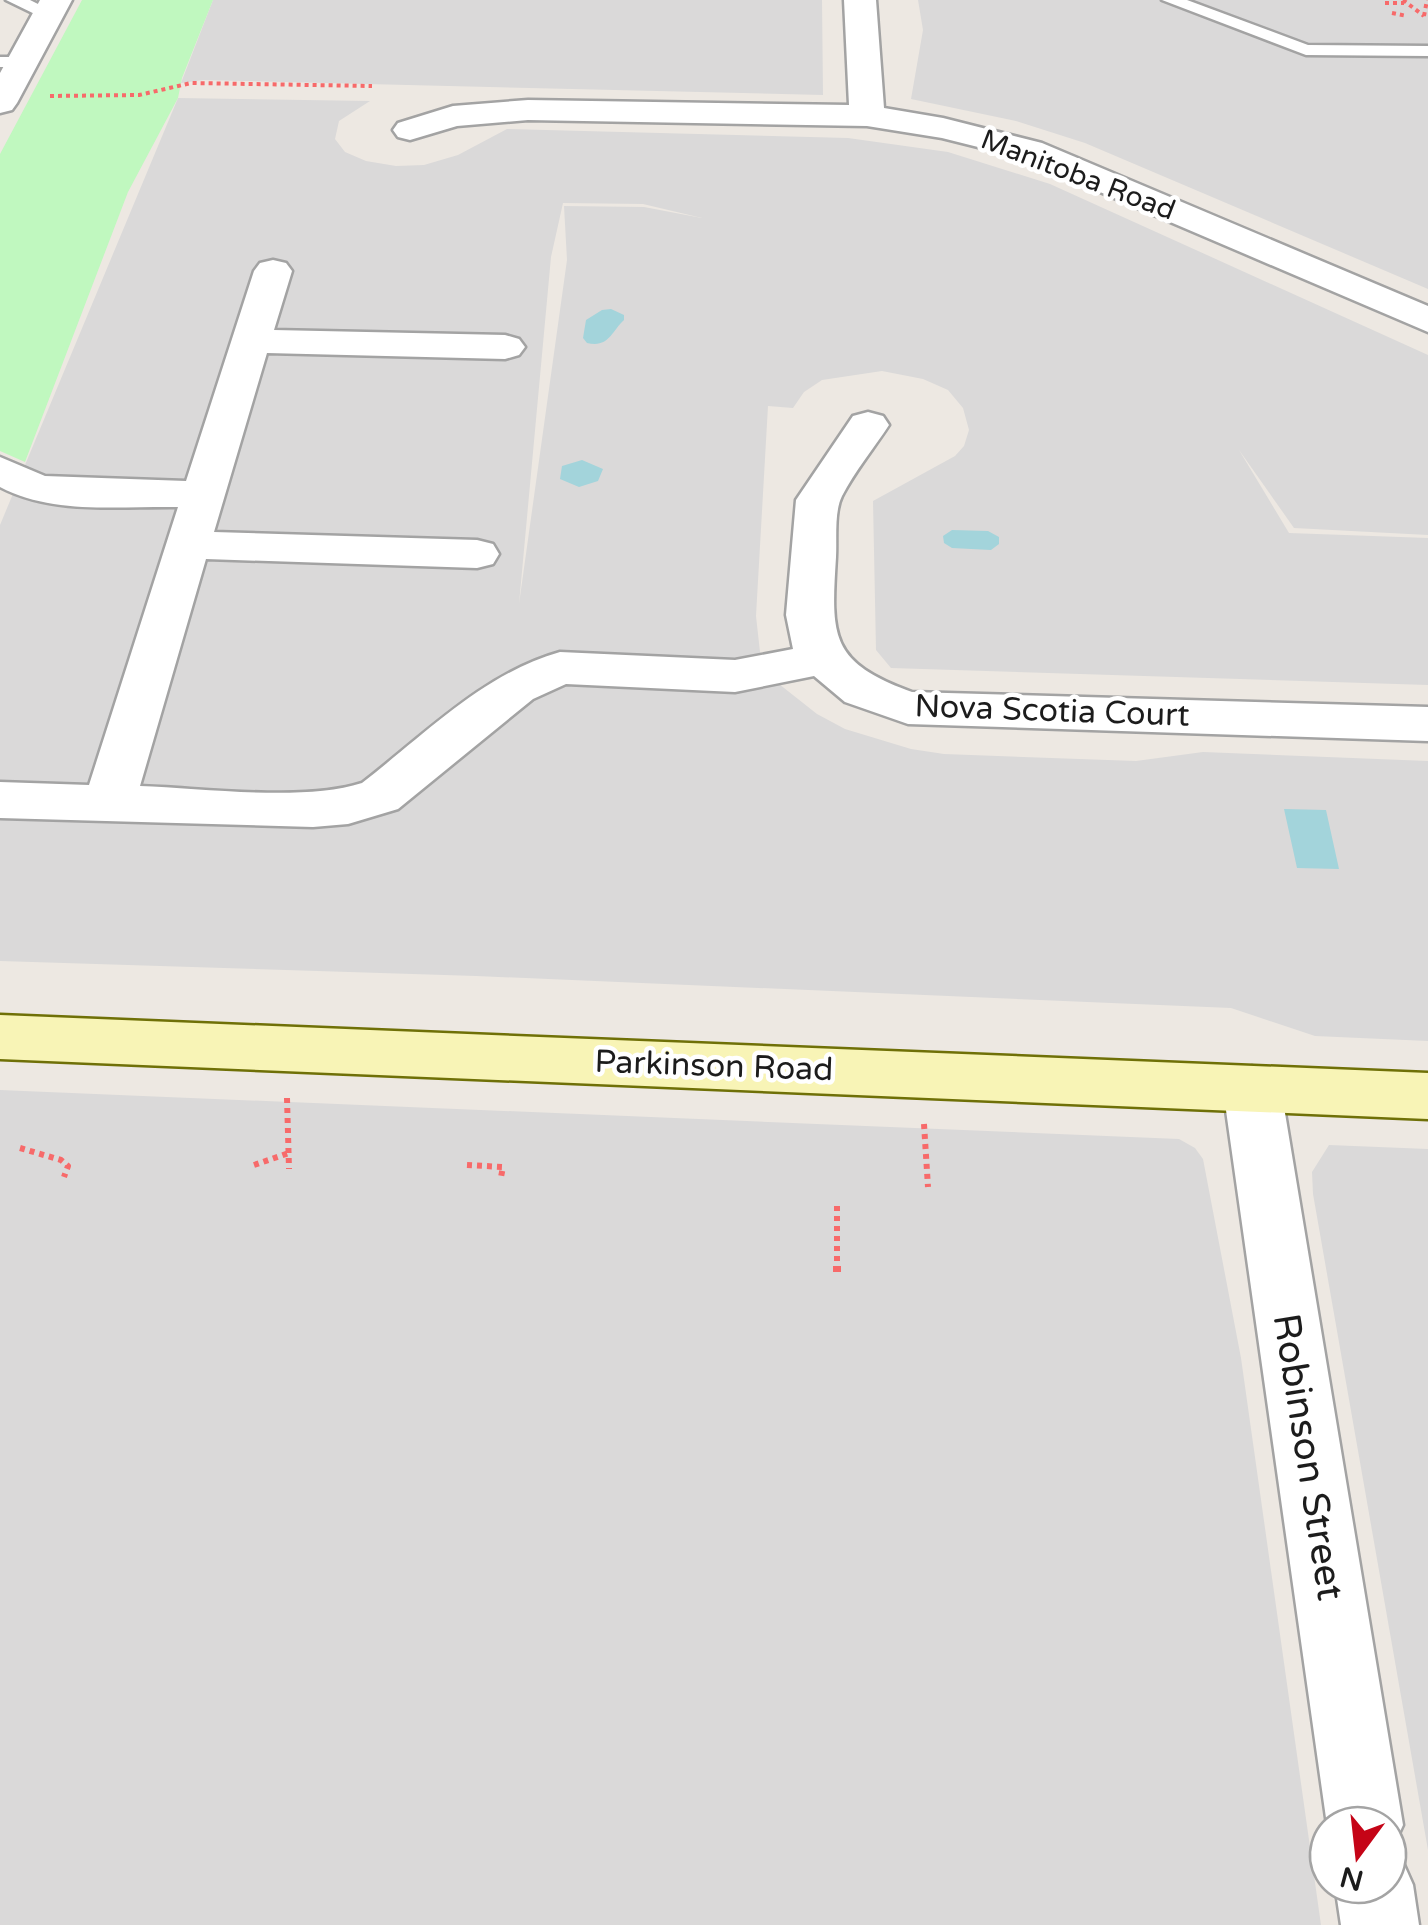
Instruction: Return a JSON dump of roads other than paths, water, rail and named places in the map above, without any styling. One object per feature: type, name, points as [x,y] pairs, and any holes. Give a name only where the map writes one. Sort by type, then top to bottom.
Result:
[{"type":"main road","name":"Parkinson Road","points":[[0,1037],[1428,1096]]},
{"type":"street","points":[[860,0],[867,116]]},
{"type":"street","points":[[2,100],[10,62],[52,7]]},
{"type":"street","name":"Manitoba Road","points":[[410,130],[453,116],[528,110],[867,116],[944,128],[1030,150],[1428,320]]},
{"type":"street","points":[[108,803],[273,270]]},
{"type":"street","points":[[251,341],[505,347]]},
{"type":"street","points":[[0,800],[313,809],[348,806],[380,796],[516,688],[560,668],[735,676],[824,658],[812,636],[808,616],[818,500],[868,425]]},
{"type":"street","points":[[0,470],[35,488],[201,494]]},
{"type":"street","points":[[187,544],[477,554]]},
{"type":"street","name":"Nova Scotia Court","points":[[824,658],[862,691],[908,708],[1428,724]]},
{"type":"street","name":"Robinson Street","points":[[1252,1088],[1362,1805]]},
{"type":"lane","points":[[15,0],[52,7]]},
{"type":"lane","points":[[1171,0],[1306,50],[1428,51]]},
{"type":"water","points":[[611,309],[624,315],[624,320],[605,341],[587,343],[583,338],[586,320]]},
{"type":"water","points":[[582,460],[603,469],[598,481],[579,487],[560,479],[562,466]]},
{"type":"water","points":[[952,530],[988,531],[999,537],[999,544],[991,550],[952,548],[944,543],[943,536]]},
{"type":"water","points":[[1284,809],[1326,810],[1339,869],[1297,868]]}]
